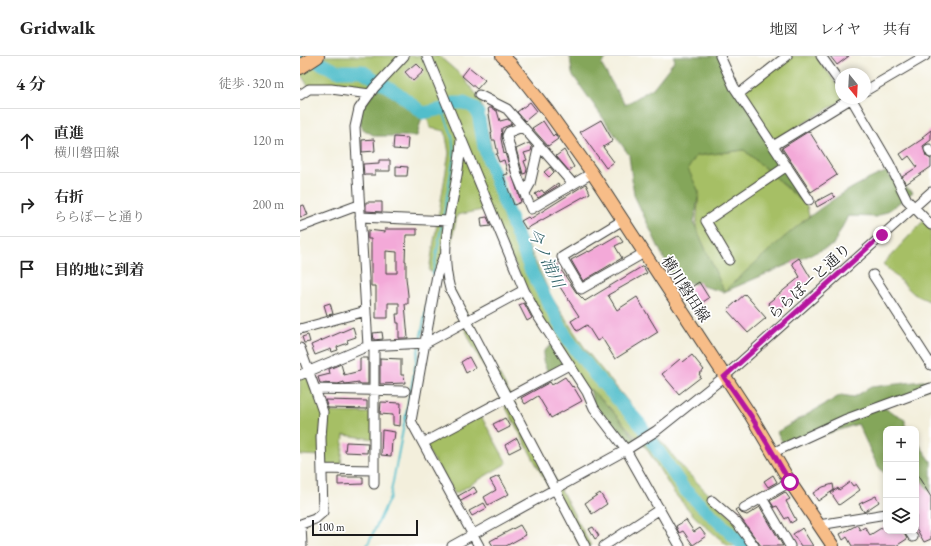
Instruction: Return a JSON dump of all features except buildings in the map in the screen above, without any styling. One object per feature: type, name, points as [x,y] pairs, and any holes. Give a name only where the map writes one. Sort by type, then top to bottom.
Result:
[{"type":"highway","points":[[300,60],[307,56]]},
{"type":"highway","points":[[300,67],[317,56]]},
{"type":"main road","name":"横川磐田線","points":[[502,56],[511,64],[543,104],[592,173],[724,377],[751,416],[790,482],[832,546]]},
{"type":"street","points":[[374,484],[374,390],[371,346],[366,311],[355,127],[359,109],[372,91],[404,56]]},
{"type":"street","points":[[428,56],[524,290],[536,312],[587,392],[594,408],[626,450],[680,546]]},
{"type":"street","points":[[720,56],[734,87],[740,93],[810,200]]},
{"type":"street","points":[[740,93],[787,56]]},
{"type":"street","points":[[871,88],[925,56]]},
{"type":"street","points":[[823,57],[835,75]]},
{"type":"street","points":[[300,95],[308,89],[372,91]]},
{"type":"street","points":[[479,95],[507,109],[573,184]]},
{"type":"street","points":[[774,146],[841,104]]},
{"type":"street","points":[[855,104],[889,163],[907,200],[931,225]]},
{"type":"street","points":[[522,126],[509,132],[507,136],[517,175],[531,210],[592,173]]},
{"type":"street","points":[[461,139],[461,156],[444,255],[437,275],[411,421],[479,546]]},
{"type":"street","points":[[524,193],[530,184],[539,145]]},
{"type":"street","points":[[729,260],[706,221],[787,166]]},
{"type":"street","name":"ららぽーと通り","points":[[452,546],[626,450],[656,431],[724,377],[931,192]]},
{"type":"street","points":[[300,227],[359,205]]},
{"type":"street","points":[[360,217],[449,221]]},
{"type":"street","points":[[623,220],[562,257],[581,289],[644,253]]},
{"type":"street","points":[[444,255],[445,274],[450,289],[465,320],[585,546]]},
{"type":"street","points":[[873,275],[931,364]]},
{"type":"street","points":[[304,373],[371,346],[426,343],[465,320],[524,290]]},
{"type":"street","points":[[300,329],[366,311]]},
{"type":"street","points":[[300,348],[304,373],[316,388],[323,412],[323,512],[315,519],[300,524],[302,546]]},
{"type":"street","points":[[423,443],[569,364]]},
{"type":"street","points":[[316,388],[405,391]]},
{"type":"street","points":[[772,452],[844,420],[931,388]]},
{"type":"street","points":[[322,469],[374,470]]},
{"type":"street","points":[[744,508],[790,482]]},
{"type":"street","points":[[762,498],[790,546]]},
{"type":"street","points":[[712,501],[737,524],[754,546]]},
{"type":"street","points":[[604,546],[660,509]]},
{"type":"street","points":[[819,525],[883,514]]},
{"type":"green space","points":[[325,56],[439,56],[462,76],[480,99],[500,184],[552,298],[588,353],[683,468],[739,525],[755,546],[728,546],[695,517],[674,493],[647,449],[603,401],[582,385],[551,336],[487,209],[457,215],[449,255],[453,288],[591,546],[580,546],[473,346],[440,275],[429,271],[449,153],[445,131],[430,128],[427,115],[376,80],[368,89],[308,86],[300,73]]},
{"type":"green space","points":[[570,56],[609,56],[601,64],[625,105],[653,88],[675,60],[673,56],[720,56],[807,205],[744,150],[696,156],[688,169],[699,192],[694,223],[724,291],[781,240],[821,208],[865,181],[888,171],[890,177],[913,192],[891,209],[877,217],[848,216],[833,245],[724,292],[673,278],[634,195],[629,155],[572,74]]},
{"type":"green space","points":[[791,56],[816,56],[835,82],[836,104],[771,143],[740,93]]},
{"type":"green space","points":[[385,85],[423,113],[417,136],[375,136],[361,128],[360,110],[375,91]]},
{"type":"green space","points":[[744,150],[807,206],[809,216],[724,292],[696,228],[699,192],[687,169],[696,156]]},
{"type":"green space","points":[[925,219],[931,226],[931,302],[914,294],[883,264]]},
{"type":"green space","points":[[555,342],[569,365],[549,375],[543,361],[544,351]]},
{"type":"green space","points":[[308,371],[323,412],[374,413],[374,439],[344,435],[341,466],[322,469],[322,456],[300,455],[300,375]]},
{"type":"green space","points":[[931,380],[931,388],[882,407],[905,419],[906,426],[883,426],[883,472],[877,465],[858,424],[785,447],[777,432],[841,395],[854,397],[871,387]]},
{"type":"green space","points":[[590,389],[609,407],[639,443],[626,450],[594,408]]},
{"type":"green space","points":[[481,416],[507,463],[455,494],[423,443]]},
{"type":"green space","points":[[919,444],[931,461],[931,493],[919,478]]},
{"type":"waterway","name":"今ノ浦川","points":[[305,56],[337,71],[362,71],[398,93],[423,113],[442,109],[454,103],[464,103],[473,107],[478,113],[484,147],[531,271],[567,338],[595,375],[640,424],[684,489],[744,546]]},
{"type":"waterway","points":[[442,109],[452,135],[454,155],[443,219]]},
{"type":"waterway","points":[[433,274],[442,223]]},
{"type":"waterway","points":[[420,341],[430,290]]},
{"type":"waterway","points":[[367,546],[390,497],[419,347]]},
{"type":"route","points":[[790,482],[751,416],[724,377],[882,235]]}]
